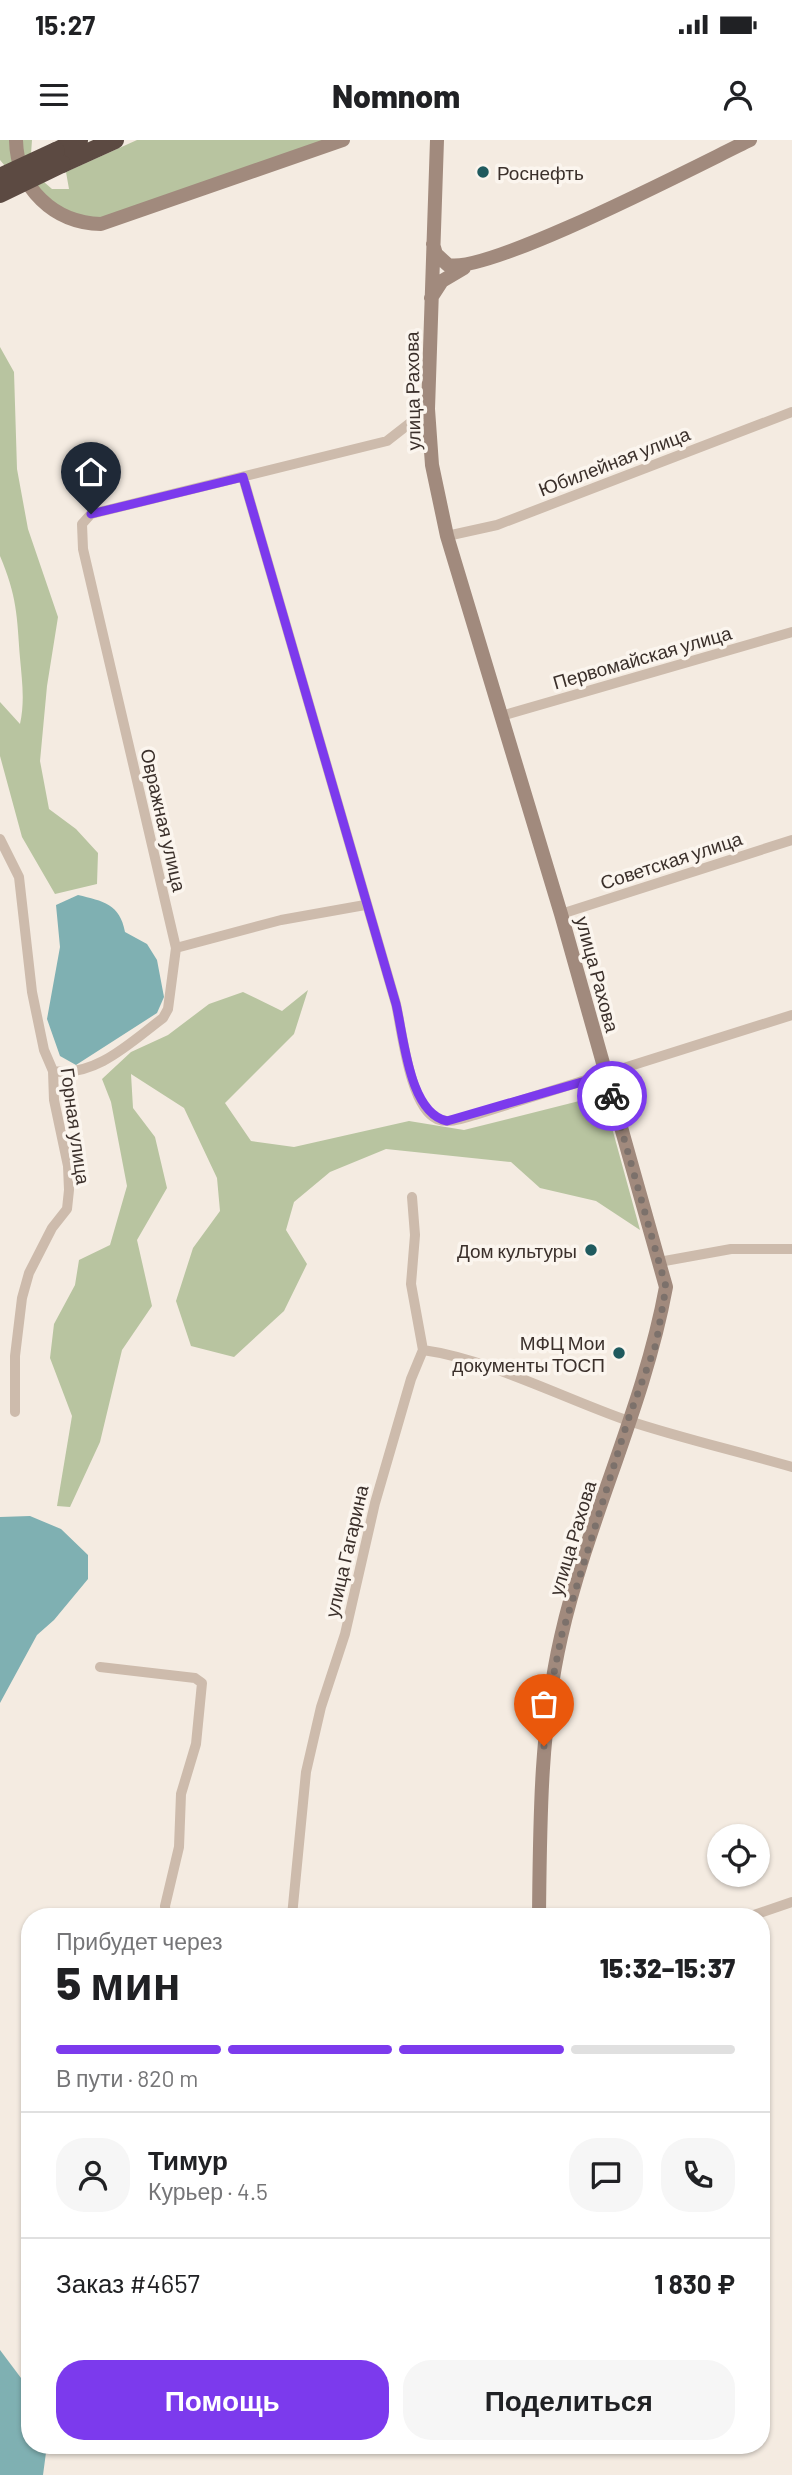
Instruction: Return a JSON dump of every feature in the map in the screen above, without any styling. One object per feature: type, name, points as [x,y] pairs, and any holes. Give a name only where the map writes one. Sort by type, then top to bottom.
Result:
[{"type":"highway","points":[[0,194],[59,158],[79,140]]},
{"type":"highway","points":[[0,177],[115,140]]},
{"type":"street","points":[[16,140],[18,159],[37,197],[65,217],[86,223],[112,222],[343,140]]},
{"type":"street","points":[[429,140],[436,157]]},
{"type":"street","name":"улица Рахова","points":[[437,140],[428,410],[432,465],[447,536],[561,914],[666,1287],[656,1344],[628,1420],[562,1634],[546,1712],[539,1908]]},
{"type":"street","points":[[430,299],[442,281],[469,266],[576,223],[750,140]]},
{"type":"street","points":[[432,243],[436,254],[448,265],[469,266]]},
{"type":"street","points":[[428,410],[387,441],[243,477],[365,905],[396,1004],[415,1089],[427,1112],[447,1121],[606,1075],[792,1015]]},
{"type":"street","name":"Юбилейная улица","points":[[447,536],[497,525],[792,412]]},
{"type":"street","name":"Овражная улица","points":[[177,948],[83,549],[82,524],[91,514],[243,477]]},
{"type":"street","name":"Первомайская улица","points":[[501,716],[792,632]]},
{"type":"street","name":"Горная улица","points":[[0,839],[19,877],[32,992],[44,1050],[53,1071],[54,1100],[68,1166],[69,1190],[67,1209],[52,1228],[29,1273],[22,1298],[15,1356],[15,1412]]},
{"type":"street","name":"Советская улица","points":[[561,914],[792,840]]},
{"type":"street","points":[[53,1071],[67,1073],[85,1070],[163,1018],[168,1009],[177,948],[281,920],[365,905]]},
{"type":"street","points":[[412,1197],[415,1234],[411,1284],[423,1350],[439,1352],[513,1377],[628,1420],[792,1467]]},
{"type":"street","points":[[659,1262],[731,1249],[792,1249]]},
{"type":"street","name":"улица Гагарина","points":[[293,1908],[306,1772],[321,1707],[345,1634],[379,1490],[411,1378],[423,1350]]},
{"type":"street","points":[[100,1667],[195,1678],[202,1683],[196,1744],[181,1794],[179,1847],[165,1908]]},
{"type":"street","points":[[770,1910],[792,1902]]},
{"type":"green space","points":[[0,140],[32,140],[31,154],[5,166],[0,160]]},
{"type":"green space","points":[[137,140],[331,140],[112,217],[88,217],[70,212],[37,186],[44,182],[52,189],[69,189],[66,172]]},
{"type":"green space","points":[[0,347],[14,372],[17,469],[28,529],[58,617],[47,686],[40,761],[49,809],[76,829],[98,853],[97,884],[55,894],[22,837],[0,756],[0,702],[20,724],[23,699],[15,606],[0,556]]},
{"type":"green space","points":[[308,990],[294,1034],[225,1103],[251,1141],[294,1147],[409,1121],[464,1130],[603,1095],[640,1230],[596,1201],[540,1188],[511,1162],[386,1149],[330,1172],[294,1202],[286,1230],[307,1264],[284,1311],[234,1357],[191,1346],[176,1301],[193,1248],[220,1211],[217,1178],[184,1108],[131,1074],[133,1108],[155,1137],[167,1188],[137,1240],[152,1306],[122,1350],[100,1442],[70,1507],[57,1506],[72,1416],[50,1358],[54,1324],[75,1285],[79,1260],[110,1245],[127,1186],[111,1102],[102,1079],[131,1052],[168,1035],[209,1004],[243,992],[282,1011]]},
{"type":"water","points":[[78,895],[109,905],[119,915],[125,932],[147,944],[157,960],[164,997],[157,1013],[76,1065],[60,1056],[47,1019],[60,947],[56,905]]},
{"type":"water","points":[[30,1516],[61,1529],[88,1555],[88,1579],[54,1620],[37,1635],[0,1703],[0,1517]]},
{"type":"water","points":[[0,2350],[21,2378],[21,2454],[46,2454],[43,2475],[0,2475]]},
{"type":"way so far","points":[[544,1746],[546,1712],[562,1634],[628,1420],[656,1344],[666,1287],[612,1096]]},
{"type":"place","name":"Роснефть","points":[[483,172]]},
{"type":"place","name":"Дом культуры","points":[[591,1250]]},
{"type":"place","name":"МФЦ Мои документы ТОСП","points":[[619,1353]]},
{"type":"route","points":[[91,514],[243,477],[365,905],[396,1004],[415,1089],[427,1112],[447,1121],[606,1075],[612,1096]]}]
